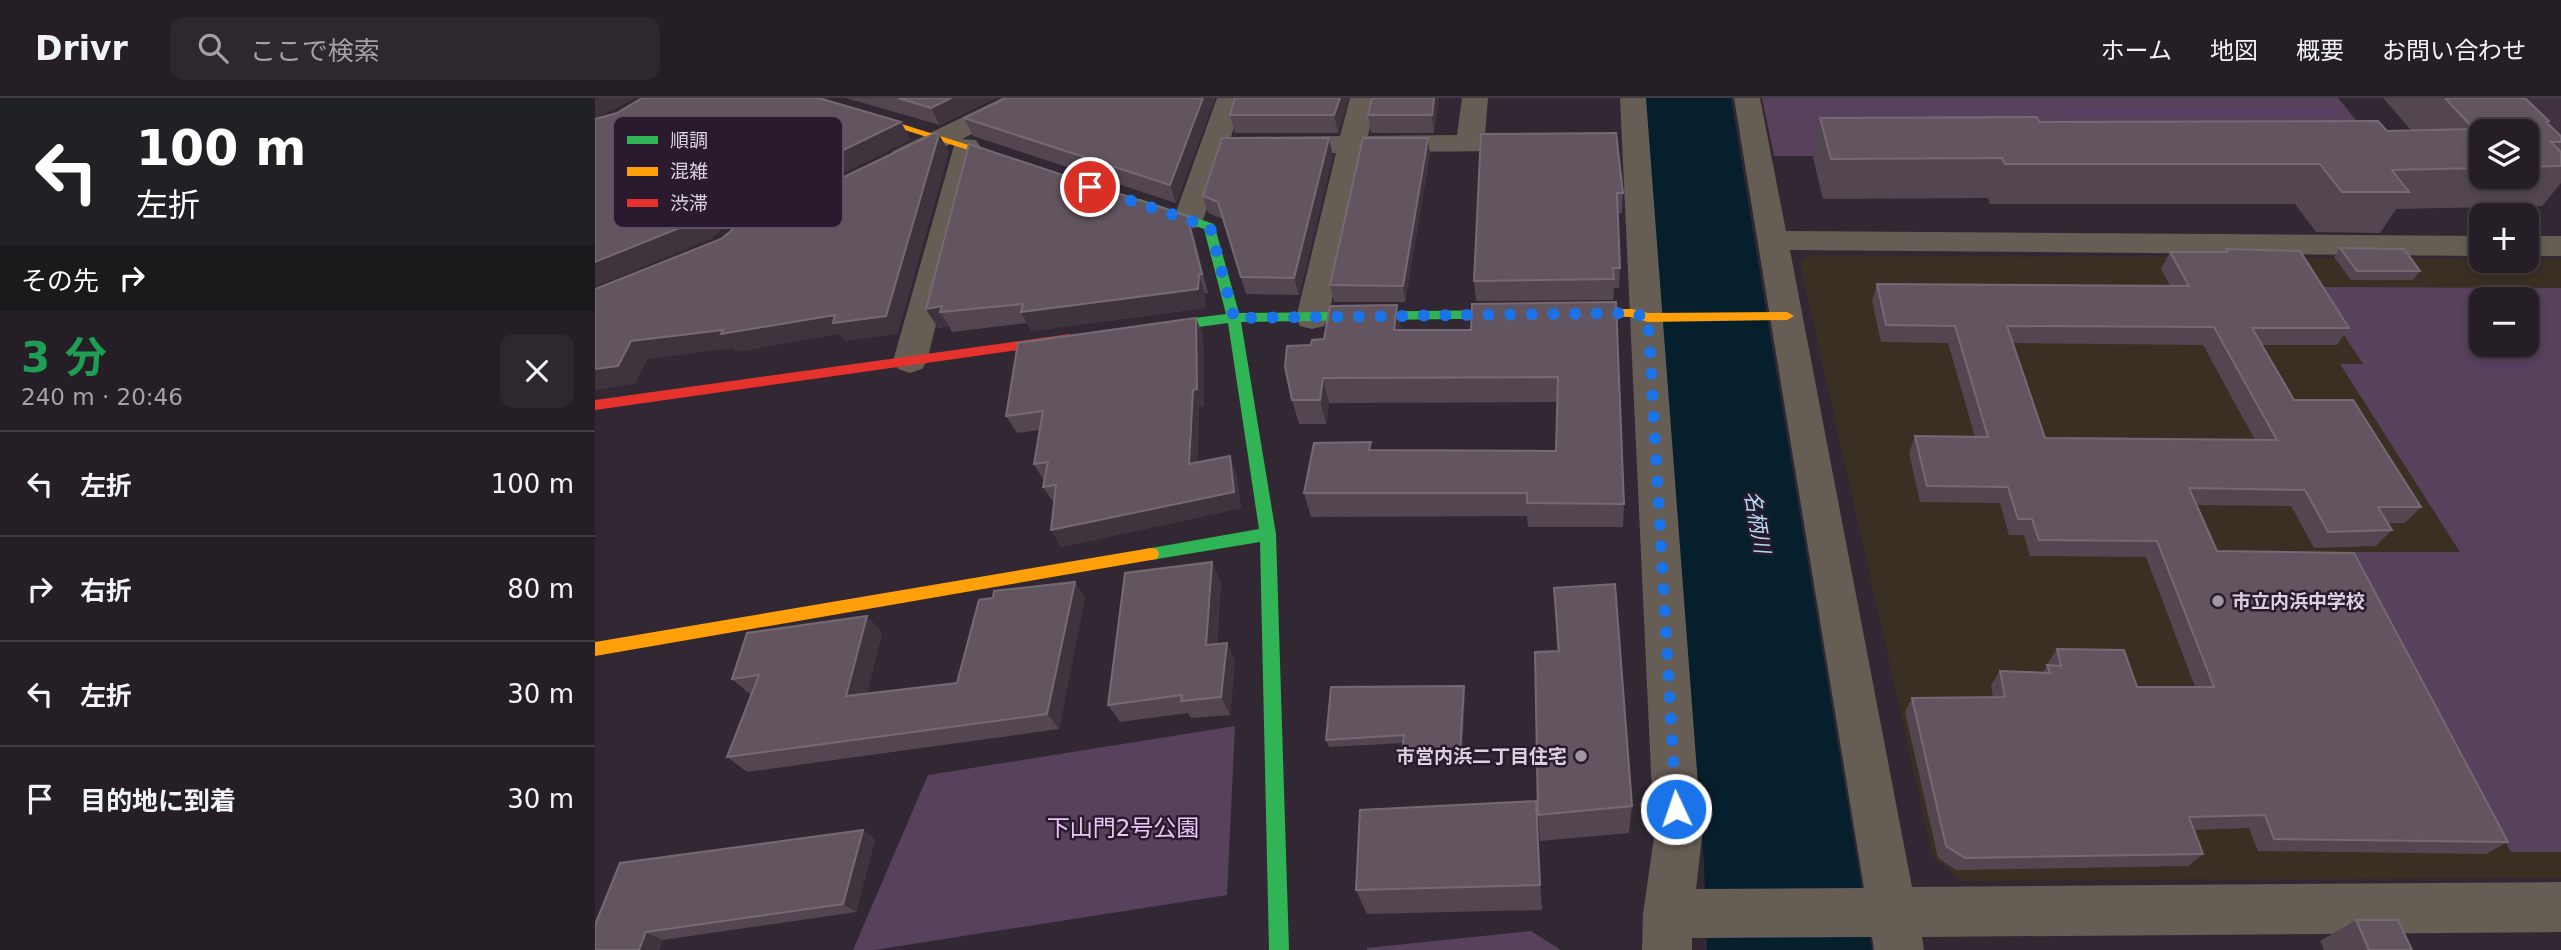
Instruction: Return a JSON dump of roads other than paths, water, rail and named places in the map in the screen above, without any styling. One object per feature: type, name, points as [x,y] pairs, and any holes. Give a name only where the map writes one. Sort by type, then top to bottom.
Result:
[{"type":"street","points":[[807,98],[1032,167]]},
{"type":"street","points":[[881,168],[954,142],[1023,98]]},
{"type":"street","points":[[1188,220],[1230,98]]},
{"type":"street","points":[[1312,318],[1363,98]]},
{"type":"street","points":[[1470,144],[1475,98]]},
{"type":"street","points":[[1633,98],[1623,143],[1648,318],[1678,837],[1659,938],[2561,907]]},
{"type":"street","points":[[1747,98],[1896,930]]},
{"type":"street","points":[[910,361],[954,142]]},
{"type":"street","points":[[1214,145],[1553,143]]},
{"type":"street","points":[[1123,198],[1210,227],[1234,318],[1268,534],[1279,950]]},
{"type":"street","points":[[1773,240],[2469,246]]},
{"type":"street","points":[[2539,246],[2561,246]]},
{"type":"street","points":[[1126,332],[1234,318],[1632,313],[1648,318],[1787,316]]},
{"type":"street","points":[[595,405],[1086,337]]},
{"type":"street","points":[[595,649],[1268,534]]},
{"type":"water","name":"名柄川","points":[[1641,98],[1731,98],[1872,950],[1707,950],[1704,863]]},
{"type":"place","name":"市立内浜中学校","points":[[2218,601]]},
{"type":"place","name":"市営内浜二丁目住宅","points":[[1581,756]]},
{"type":"park label","name":"下山門2号公園","points":[[1123,828]]}]
